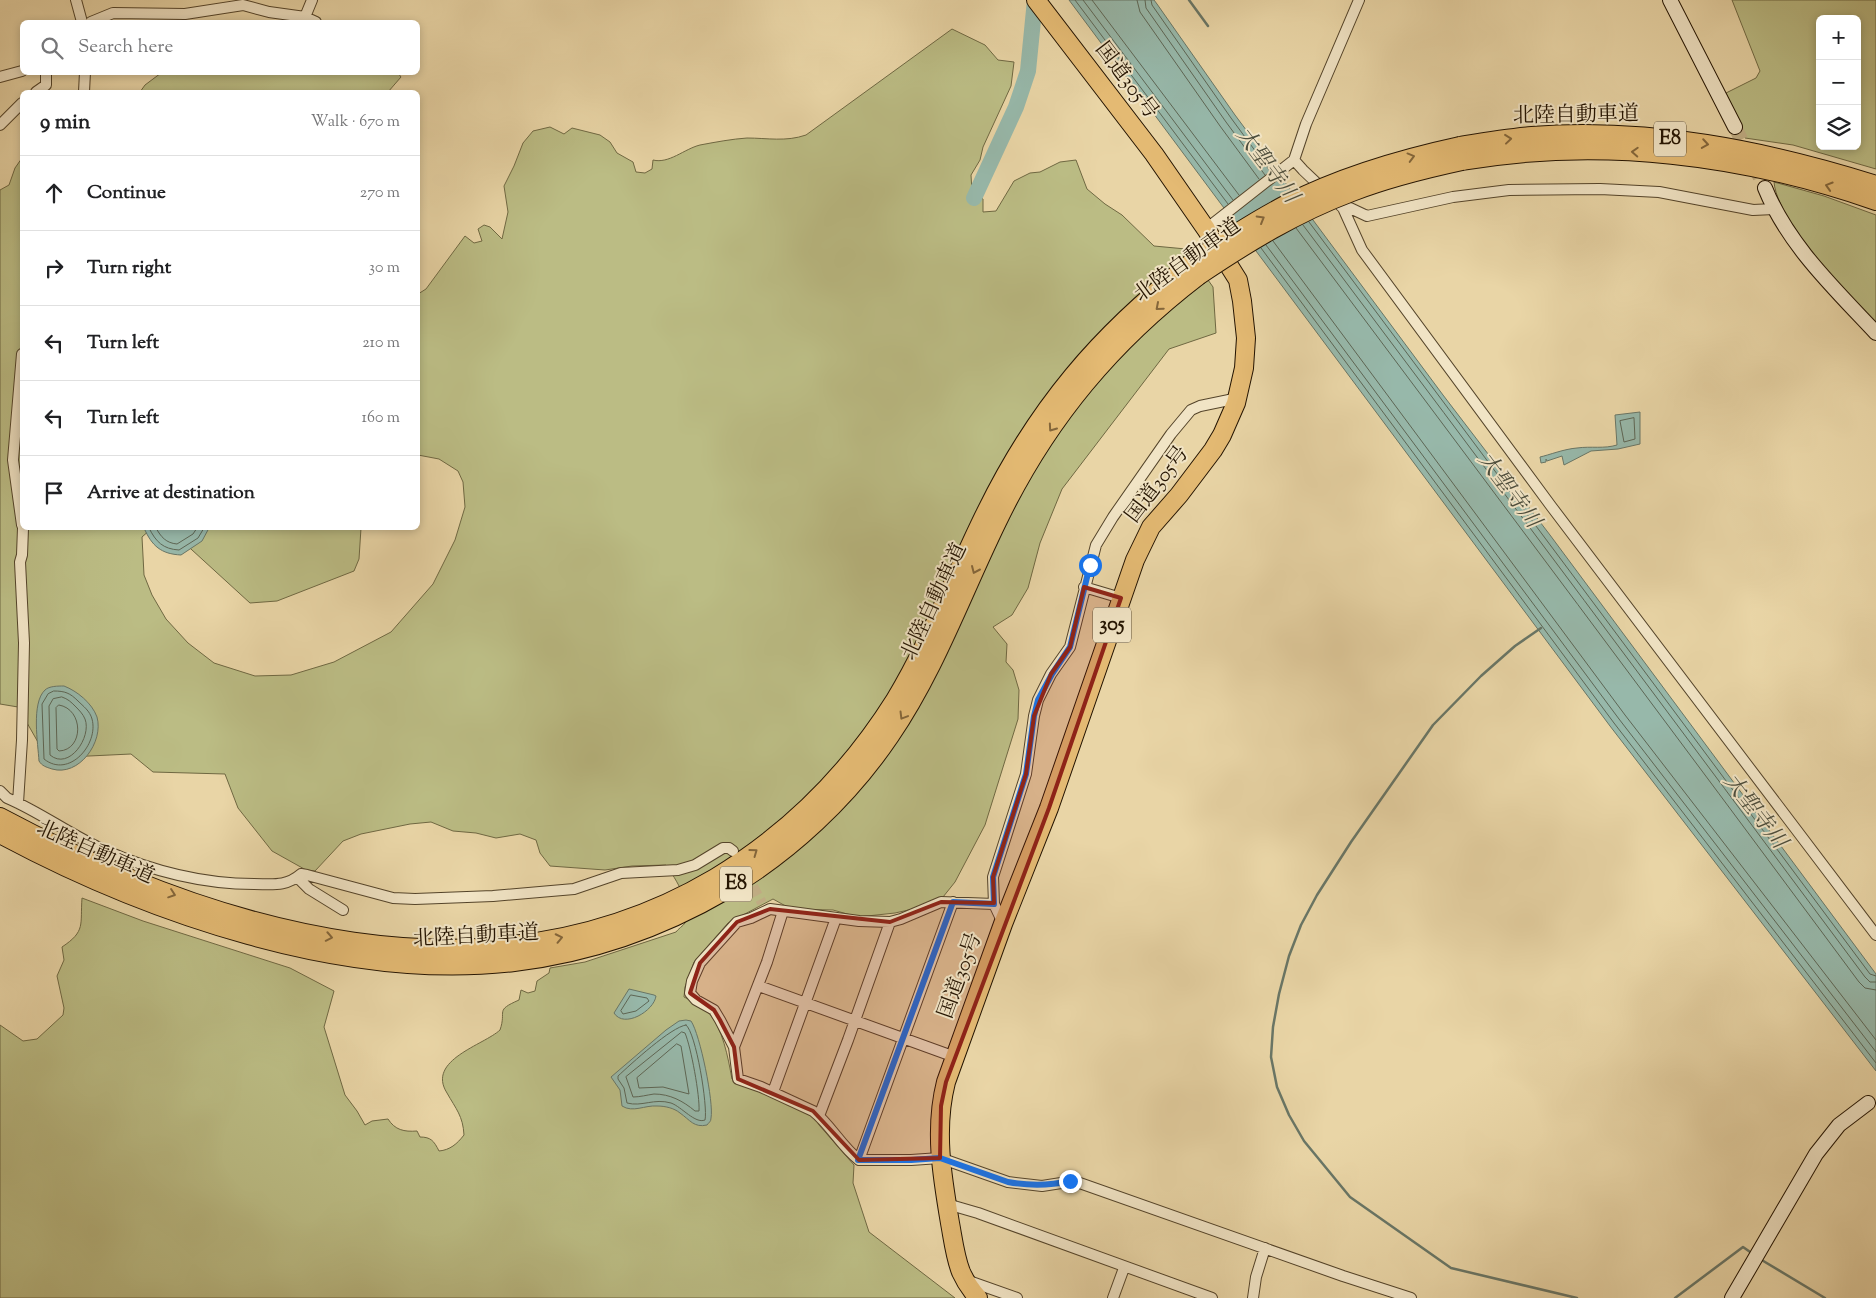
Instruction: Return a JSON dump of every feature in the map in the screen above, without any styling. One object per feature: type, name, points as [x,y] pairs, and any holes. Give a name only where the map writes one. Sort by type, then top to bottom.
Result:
[{"type":"highway","name":"国道305号","points":[[978,1298],[966,1280],[956,1256],[940,1158],[941,1106],[946,1082],[1003,924],[1052,799],[1134,560],[1146,535],[1213,450],[1222,435],[1238,397],[1244,368],[1246,338],[1240,294],[1235,275],[1210,226],[1041,6]]},
{"type":"highway","name":"北陸自動車道","points":[[1461,154],[1495,140],[1550,136],[1608,135],[1649,137],[1732,148],[1779,158],[1876,185]]},
{"type":"highway","name":"北陸自動車道","points":[[0,834],[101,883],[178,912],[259,937],[368,960],[404,964],[441,965],[513,962],[577,950],[611,941],[677,916],[738,883],[788,846],[836,802],[890,737],[932,664],[1000,515],[1038,447],[1080,390],[1137,326],[1165,301],[1194,270],[1257,220],[1317,190],[1384,165],[1461,154],[1532,151],[1647,152],[1706,159],[1775,172],[1876,201]]},
{"type":"highway","name":"北陸自動車道","points":[[0,817],[69,853],[142,884],[179,897],[268,924],[314,935],[371,944],[440,950],[511,946],[576,935],[670,902],[701,886],[755,852],[804,812],[852,760],[876,729],[897,697],[935,623],[997,490],[1025,440],[1048,406],[1093,351],[1126,317],[1158,289],[1194,270]]},
{"type":"main road","points":[[1670,0],[1735,127]]},
{"type":"main road","points":[[1765,188],[1774,209],[1801,249],[1835,290],[1876,333]]},
{"type":"main road","points":[[1732,1298],[1816,1154],[1839,1124],[1872,1100]]},
{"type":"street","points":[[76,0],[81,20]]},
{"type":"street","points":[[305,17],[312,0]]},
{"type":"street","points":[[1210,226],[1294,160],[1306,124],[1359,0]]},
{"type":"street","points":[[96,20],[113,13],[183,14],[228,4],[243,5],[269,12],[305,17],[312,20]]},
{"type":"street","points":[[0,77],[20,72]]},
{"type":"street","points":[[39,90],[46,85],[46,75]]},
{"type":"street","points":[[84,90],[85,75]]},
{"type":"street","points":[[0,125],[20,105]]},
{"type":"street","points":[[1294,160],[1344,208],[1362,250],[1400,302],[1562,522],[1876,934]]},
{"type":"street","points":[[1344,208],[1350,208],[1367,216],[1453,197],[1509,190],[1600,188],[1659,192],[1753,210],[1774,209]]},
{"type":"street","points":[[20,378],[13,460],[20,506]]},
{"type":"street","points":[[1003,924],[994,904],[993,877],[1026,774],[1038,700],[1070,647],[1096,545],[1113,517],[1171,434],[1191,410],[1238,397]]},
{"type":"street","points":[[18,802],[24,687],[20,562],[23,530]]},
{"type":"street","points":[[1084,587],[1122,598]]},
{"type":"street","points":[[0,791],[7,798],[18,802],[101,849],[139,864],[207,882],[276,884],[291,882],[301,874],[393,898],[415,900],[574,889],[621,873],[678,870],[699,863],[723,848],[729,848],[733,851]]},
{"type":"street","points":[[297,877],[309,889],[343,910]]},
{"type":"street","points":[[994,904],[941,902],[890,922],[859,921],[764,907],[751,918],[737,922],[700,963],[690,987],[690,993],[696,1000],[714,1010],[734,1047],[738,1078],[813,1111],[841,1144],[858,1160],[940,1158],[1008,1182],[1019,1184],[1042,1186],[1070,1181],[1080,1183],[1265,1248],[1386,1295],[1411,1298]]},
{"type":"street","points":[[858,1160],[953,902]]},
{"type":"street","points":[[734,1047],[759,986],[783,911]]},
{"type":"street","points":[[773,1092],[836,918]]},
{"type":"street","points":[[819,1116],[890,922]]},
{"type":"street","points":[[759,986],[955,1057]]},
{"type":"street","points":[[947,1204],[978,1213],[1124,1268],[1212,1298]]},
{"type":"street","points":[[1253,1298],[1256,1277],[1265,1248]]},
{"type":"street","points":[[1113,1298],[1124,1268]]},
{"type":"street","points":[[966,1280],[1017,1298]]},
{"type":"highlighted area","points":[[1084,587],[1121,598],[1049,808],[946,1082],[941,1106],[940,1158],[859,1160],[813,1111],[738,1079],[734,1047],[720,1020],[714,1010],[690,993],[700,963],[737,922],[770,909],[890,922],[941,902],[994,903],[993,877],[1026,774],[1034,716],[1051,674],[1070,647]]},
{"type":"green space","points":[[1732,0],[1876,0],[1876,169],[1793,145],[1745,138],[1726,93],[1756,78],[1760,71]]},
{"type":"green space","points":[[952,29],[985,45],[998,60],[1014,62],[1011,86],[983,147],[980,160],[971,175],[972,192],[983,199],[983,212],[996,211],[1014,181],[1030,173],[1040,172],[1060,162],[1076,160],[1087,189],[1122,215],[1154,246],[1186,249],[1213,287],[1216,333],[1169,349],[1062,489],[1040,543],[1028,588],[1012,615],[993,627],[1007,644],[1006,662],[1013,670],[1019,690],[1018,719],[985,825],[955,882],[943,897],[913,909],[858,917],[833,910],[791,909],[773,899],[728,923],[694,962],[685,987],[684,997],[703,1007],[718,1026],[732,1079],[739,1084],[790,1104],[815,1119],[854,1165],[853,1183],[869,1232],[955,1298],[0,1298],[0,1025],[23,1041],[37,1039],[63,1015],[64,1008],[57,976],[64,960],[62,947],[75,936],[80,927],[82,898],[143,921],[290,968],[334,991],[324,1027],[345,1095],[365,1125],[372,1121],[388,1119],[397,1128],[404,1131],[417,1131],[420,1137],[430,1139],[439,1151],[453,1146],[464,1135],[461,1118],[447,1093],[443,1081],[444,1071],[460,1055],[500,1030],[504,1009],[519,1000],[521,990],[528,993],[535,991],[537,981],[549,973],[550,968],[585,962],[676,932],[685,923],[687,916],[682,893],[666,865],[632,866],[605,870],[550,866],[540,853],[536,840],[520,834],[496,838],[476,833],[453,831],[431,822],[410,824],[361,834],[343,841],[315,871],[306,870],[272,851],[238,808],[225,774],[153,772],[131,754],[47,758],[18,707],[0,704],[0,190],[9,185],[15,168],[20,161],[20,530],[150,530],[142,537],[144,575],[152,595],[166,619],[188,643],[214,663],[255,676],[291,675],[334,662],[391,632],[433,584],[455,540],[465,507],[463,482],[458,471],[439,459],[420,455],[420,293],[426,289],[465,236],[474,243],[482,241],[478,229],[484,225],[490,227],[502,239],[508,212],[504,186],[523,143],[533,131],[550,127],[564,134],[572,128],[600,135],[610,142],[617,153],[633,162],[636,172],[645,173],[652,169],[653,160],[665,160],[700,145],[747,138],[784,139],[806,135]]},
{"type":"green space","points":[[158,75],[400,75],[401,77],[390,90],[141,90]]},
{"type":"green space","points":[[1774,182],[1824,196],[1876,215],[1876,323],[1831,278],[1810,253],[1780,204]]},
{"type":"green space","points":[[154,530],[361,530],[359,559],[354,571],[277,601],[250,603],[180,539]]},
{"type":"water","name":"大聖寺川","points":[[1069,0],[1154,0],[1235,115],[1876,974],[1876,1071],[1610,726]]},
{"type":"water","points":[[1640,412],[1640,444],[1618,449],[1591,451],[1564,465],[1562,456],[1547,461],[1546,459],[1546,462],[1541,463],[1540,457],[1567,450],[1617,445],[1615,415]]},
{"type":"water","points":[[145,530],[208,530],[202,541],[181,555],[163,551],[150,540]]},
{"type":"water","points":[[64,686],[79,694],[88,702],[97,717],[98,727],[97,737],[87,755],[80,763],[62,770],[46,767],[39,761],[36,724],[38,704],[45,690],[51,687]]},
{"type":"water","points":[[629,989],[656,996],[654,1002],[644,1012],[631,1019],[624,1019],[614,1013]]},
{"type":"water","points":[[679,1021],[691,1021],[695,1028],[708,1084],[711,1119],[707,1125],[703,1126],[690,1121],[678,1111],[666,1107],[653,1106],[630,1109],[622,1106],[620,1090],[611,1077],[666,1030]]},
{"type":"waterway","points":[[974,198],[1016,107],[1028,71],[1035,0]]},
{"type":"waterway","points":[[1189,0],[1208,26]]},
{"type":"waterway","points":[[1541,628],[1515,646],[1481,676],[1433,725],[1351,842],[1317,895],[1301,925],[1289,956],[1273,1027],[1271,1057],[1277,1087],[1289,1115],[1304,1141],[1350,1197],[1451,1268],[1577,1298]]},
{"type":"waterway","points":[[1675,1298],[1743,1247],[1753,1254]]},
{"type":"waterway","points":[[1760,1259],[1825,1298]]},
{"type":"tunnel","points":[[1735,127],[1765,188]]},
{"type":"tunnel","points":[[746,873],[762,903]]},
{"type":"route","points":[[1070,1181],[1035,1186],[1019,1184],[1008,1182],[940,1158],[891,1161],[858,1160],[953,902],[994,904],[993,877],[1026,774],[1038,700],[1074,637],[1090,565]]}]
